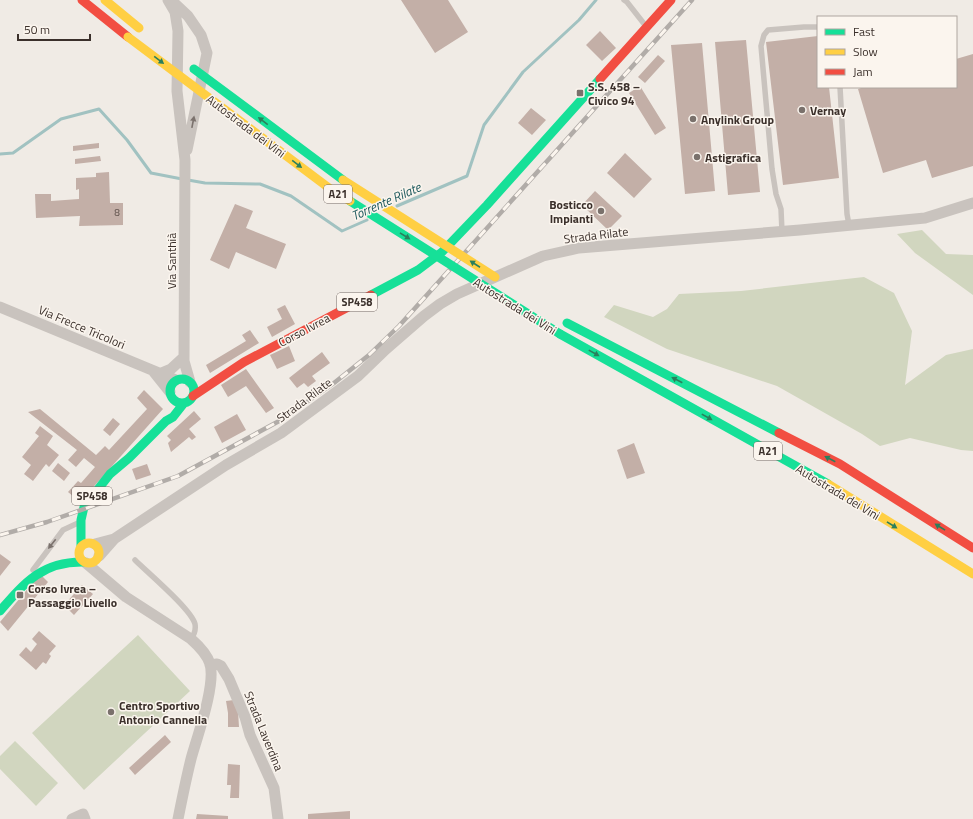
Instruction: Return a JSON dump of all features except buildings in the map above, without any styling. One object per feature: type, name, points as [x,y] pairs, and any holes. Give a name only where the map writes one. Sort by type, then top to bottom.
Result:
[{"type":"main road","name":"Autostrada dei Vini","points":[[82,0],[128,37],[329,188],[560,334],[829,485],[973,574]]},
{"type":"main road","points":[[105,0],[142,30]]},
{"type":"main road","name":"SP458","points":[[646,27],[671,0]]},
{"type":"main road","name":"Corso Ivrea","points":[[85,562],[80,557],[81,520],[84,507],[110,474],[173,417],[184,403],[188,402],[193,396],[244,362],[418,270],[442,252],[487,205],[646,27]]},
{"type":"main road","name":"Autostrada dei Vini","points":[[170,51],[334,174],[507,285]]},
{"type":"main road","name":"Autostrada dei Vini","points":[[564,321],[840,464],[973,548]]},
{"type":"main road","name":"Corso Ivrea","points":[[166,422],[172,404],[170,387],[177,380],[186,379],[191,383],[214,382]]},
{"type":"main road","points":[[191,383],[194,392],[193,396]]},
{"type":"main road","points":[[171,395],[177,403],[184,403]]},
{"type":"main road","name":"Corso Ivrea","points":[[98,558],[99,551],[92,538],[90,513],[129,458]]},
{"type":"main road","points":[[59,563],[92,538]]},
{"type":"main road","points":[[0,611],[33,577],[49,566],[59,563],[92,563],[98,558]]},
{"type":"street","name":"Via Santhià","points":[[169,0],[188,16],[201,35],[207,53],[186,160]]},
{"type":"street","name":"Via Santhià","points":[[169,0],[175,12],[178,31],[178,91],[186,160],[184,359],[191,383]]},
{"type":"street","name":"Strada Rilate","points":[[98,558],[114,539],[226,465],[281,433],[358,376],[424,316],[457,294],[543,256],[579,248],[782,232],[925,218],[973,203]]},
{"type":"street","name":"Via Frecce Tricolori","points":[[0,307],[156,373],[177,380]]},
{"type":"street","name":"Via Santhià","points":[[177,380],[184,359]]},
{"type":"street","points":[[171,395],[156,373],[171,369],[184,359]]},
{"type":"street","name":"Strada Rilate","points":[[92,538],[114,539]]},
{"type":"street","points":[[98,558],[103,578]]},
{"type":"street","points":[[85,562],[126,597],[191,639],[199,646],[207,657],[210,665],[210,687],[191,760],[178,819]]},
{"type":"street","name":"Strada Laverdina","points":[[210,665],[217,664],[221,666],[229,680],[245,717],[250,734],[274,788],[278,819]]},
{"type":"street","points":[[72,819],[83,814],[85,819]]},
{"type":"lane","points":[[625,1],[646,27]]},
{"type":"lane","points":[[782,232],[781,209],[776,194],[772,169],[761,46],[764,35],[768,30],[817,27]]},
{"type":"lane","points":[[840,88],[847,214],[849,225]]},
{"type":"lane","points":[[33,577],[34,567],[63,530],[81,520]]},
{"type":"lane","points":[[135,560],[180,603],[193,619],[195,634],[191,639]]},
{"type":"green space","points":[[922,230],[946,254],[973,255],[973,295],[915,253],[897,234]]},
{"type":"green space","points":[[864,277],[894,293],[912,331],[905,385],[946,355],[973,349],[973,451],[961,450],[910,438],[880,446],[862,434],[777,386],[667,349],[604,317],[614,305],[653,317],[667,309],[679,294],[741,291]]},
{"type":"green space","name":"Centro Sportivo Antonio Cannella","points":[[138,635],[190,691],[84,790],[32,733]]},
{"type":"green space","points":[[15,741],[58,783],[36,806],[0,769],[0,756]]},
{"type":"waterway","name":"Torrente Rilate","points":[[397,206],[467,176],[484,125],[523,72],[579,20],[596,0]]},
{"type":"waterway","name":"Torrente Rilate","points":[[0,154],[13,153],[61,119],[99,109],[127,140],[151,173],[182,179]]},
{"type":"waterway","name":"Torrente Rilate","points":[[188,180],[205,183],[260,184],[291,196],[342,231],[367,220]]},
{"type":"railway","points":[[0,535],[47,522],[178,476],[281,420],[334,383],[369,355],[399,326],[692,0]]},
{"type":"traffic: fast","points":[[194,69],[343,180]]},
{"type":"traffic: fast","points":[[371,295],[418,270],[442,252],[487,205],[600,79]]},
{"type":"traffic: fast","points":[[350,201],[560,334]]},
{"type":"traffic: fast","points":[[567,323],[779,433]]},
{"type":"traffic: fast","points":[[560,334],[828,484]]},
{"type":"traffic: fast","points":[[182,379],[191,382],[194,391],[191,400],[182,403],[173,400],[170,391],[173,382],[182,379]]},
{"type":"traffic: fast","points":[[81,546],[81,520],[84,507],[110,474],[129,458],[166,421],[173,417],[184,403]]},
{"type":"traffic: fast","points":[[0,611],[27,582],[46,569],[57,565],[84,562]]},
{"type":"traffic: slow","points":[[105,0],[139,28]]},
{"type":"traffic: slow","points":[[128,37],[329,188],[350,201]]},
{"type":"traffic: slow","points":[[343,180],[495,277]]},
{"type":"traffic: slow","points":[[828,484],[973,574]]},
{"type":"traffic: slow","points":[[89,543],[96,546],[99,553],[96,560],[89,563],[82,560],[79,553],[82,546],[89,543]]},
{"type":"traffic: jam","points":[[82,0],[128,37]]},
{"type":"traffic: jam","points":[[600,79],[671,0]]},
{"type":"traffic: jam","points":[[193,396],[244,362],[371,295]]},
{"type":"traffic: jam","points":[[779,433],[840,464],[973,548]]},
{"type":"place","name":"S.S. 458 – Civico 94","points":[[580,93]]},
{"type":"place","name":"Vernay","points":[[802,110]]},
{"type":"place","name":"Anylink Group","points":[[693,119]]},
{"type":"place","name":"Astigrafica","points":[[697,157]]},
{"type":"place","name":"Bosticco Impianti","points":[[601,211]]},
{"type":"place","name":"Corso Ivrea – Passaggio Livello","points":[[20,595]]},
{"type":"place","name":"Centro Sportivo Antonio Cannella","points":[[111,712]]}]
